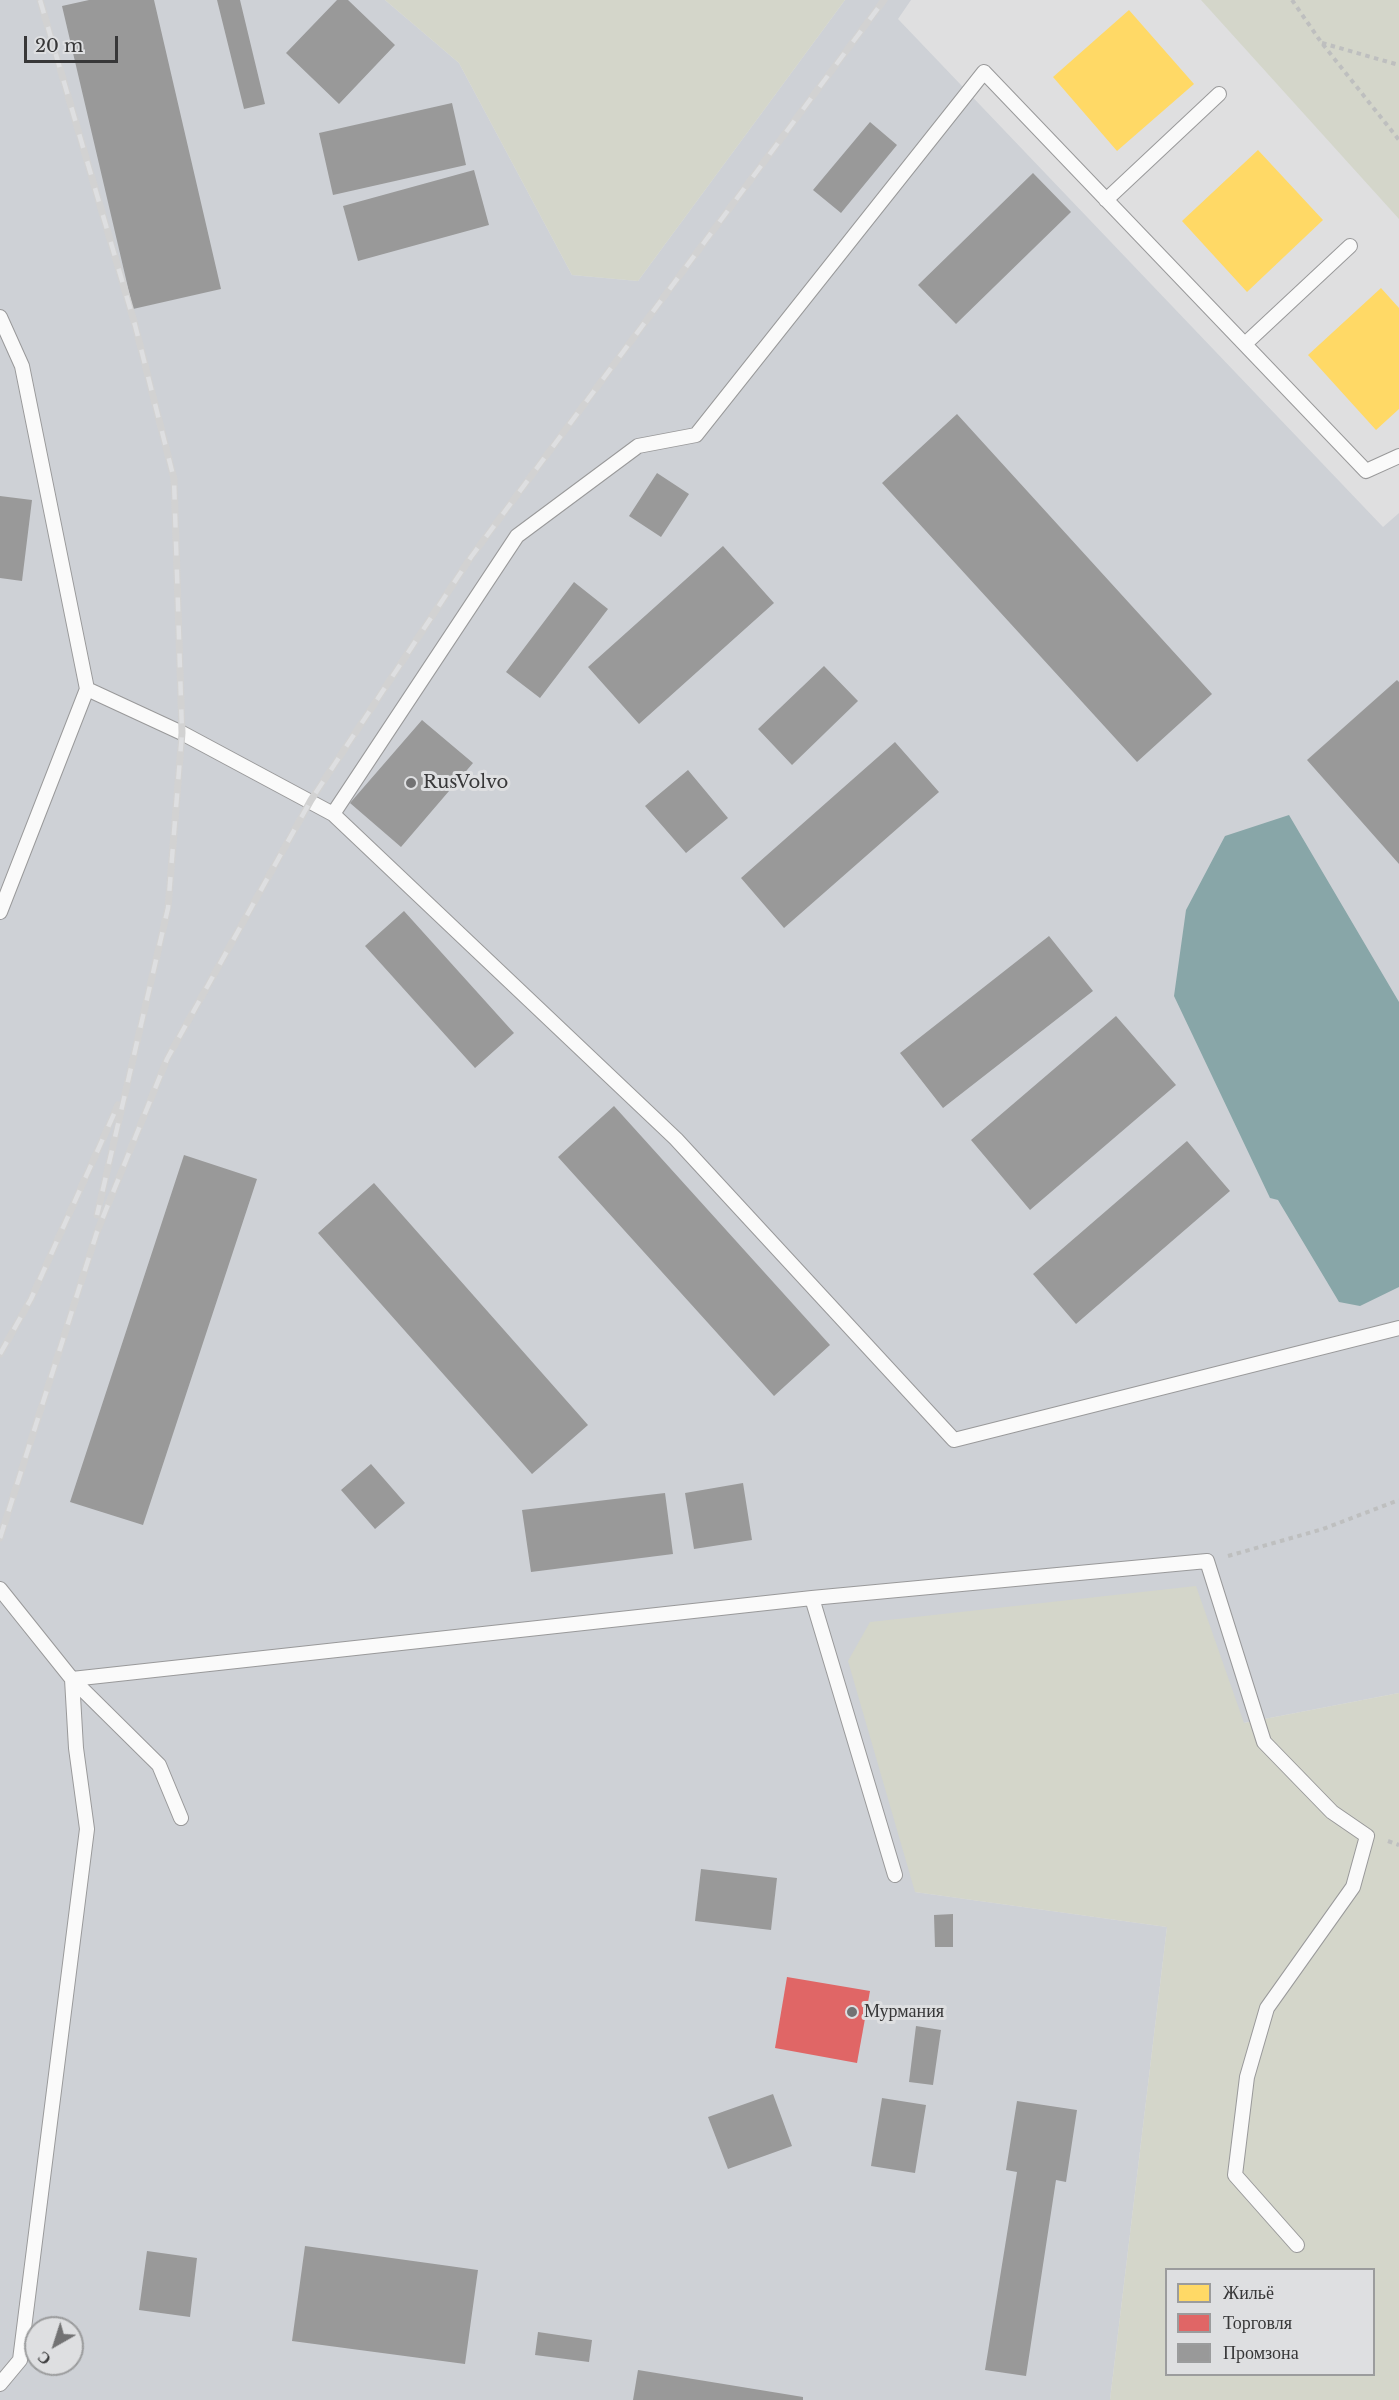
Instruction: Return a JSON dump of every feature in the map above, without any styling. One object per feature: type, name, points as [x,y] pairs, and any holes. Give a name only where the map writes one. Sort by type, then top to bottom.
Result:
[{"type":"lane","points":[[333,814],[517,536],[638,446],[696,435],[984,72],[1366,471],[1399,456]]},
{"type":"lane","points":[[1106,200],[1219,94]]},
{"type":"lane","points":[[1245,344],[1350,246]]},
{"type":"lane","points":[[0,317],[22,366],[87,688],[0,912]]},
{"type":"lane","points":[[87,688],[182,734],[333,814],[676,1139],[954,1440],[1399,1328]]},
{"type":"lane","points":[[72,1679],[812,1598],[1208,1562],[1264,1742],[1332,1812],[1367,1836],[1353,1887],[1267,2008],[1247,2077],[1235,2175],[1297,2245]]},
{"type":"lane","points":[[0,1589],[72,1679],[159,1765],[181,1818]]},
{"type":"lane","points":[[812,1598],[895,1875]]},
{"type":"lane","points":[[0,2384],[20,2360],[87,1829],[76,1748],[72,1679]]},
{"type":"path","points":[[1292,0],[1321,42],[1399,140]]},
{"type":"path","points":[[1321,42],[1399,65]]},
{"type":"path","points":[[1208,1562],[1323,1528],[1399,1500]]},
{"type":"shaded area","points":[[0,0],[385,0],[459,63],[572,275],[638,281],[845,0],[911,0],[898,19],[1383,527],[1399,513],[1399,1693],[1244,1723],[915,1892],[1167,1927],[1110,2400],[0,2400]]},
{"type":"shaded area","points":[[385,0],[845,0],[638,281],[572,275],[459,63]]},
{"type":"shaded area","points":[[1201,0],[1399,0],[1399,219]]},
{"type":"shaded area","points":[[1196,1586],[1244,1723],[1399,1693],[1399,2400],[1110,2400],[1167,1927],[915,1892],[848,1661],[870,1622]]},
{"type":"water","points":[[1289,815],[1399,1002],[1399,1287],[1360,1306],[1339,1302],[1278,1200],[1270,1198],[1174,996],[1186,910],[1225,836]]},
{"type":"building: Жильё","points":[[1129,10],[1194,84],[1117,151],[1053,77]]},
{"type":"building: Жильё","points":[[1258,150],[1323,220],[1247,292],[1182,221]]},
{"type":"building: Жильё","points":[[1381,288],[1399,308],[1399,409],[1376,430],[1308,355]]},
{"type":"building: Торговля","points":[[787,1977],[870,1991],[857,2063],[775,2048]]},
{"type":"building: Промзона","points":[[89,0],[154,0],[221,289],[133,309],[62,6]]},
{"type":"building: Промзона","points":[[217,0],[240,0],[265,104],[244,109]]},
{"type":"building: Промзона","points":[[337,0],[348,0],[395,45],[339,104],[286,53]]},
{"type":"building: Промзона","points":[[452,103],[466,165],[333,195],[319,133]]},
{"type":"building: Промзона","points":[[870,122],[897,145],[841,213],[813,190]]},
{"type":"building: Промзона","points":[[474,170],[489,225],[358,261],[343,206]]},
{"type":"building: Промзона","points":[[1033,173],[1071,212],[956,324],[918,285]]},
{"type":"building: Промзона","points":[[957,414],[1212,694],[1137,762],[882,483]]},
{"type":"building: Промзона","points":[[657,473],[689,494],[661,537],[629,516]]},
{"type":"building: Промзона","points":[[0,496],[32,500],[22,581],[0,578]]},
{"type":"building: Промзона","points":[[723,546],[774,603],[639,724],[588,667]]},
{"type":"building: Промзона","points":[[574,582],[608,609],[540,698],[506,672]]},
{"type":"building: Промзона","points":[[824,666],[858,701],[792,765],[758,729]]},
{"type":"building: Промзона","points":[[1397,680],[1399,682],[1399,864],[1307,760]]},
{"type":"building: Промзона","name":"RusVolvo","points":[[422,720],[473,763],[401,847],[350,803]]},
{"type":"building: Промзона","points":[[895,742],[939,792],[784,928],[741,878]]},
{"type":"building: Промзона","points":[[688,770],[728,818],[686,853],[645,806]]},
{"type":"building: Промзона","points":[[404,911],[514,1033],[475,1068],[365,946]]},
{"type":"building: Промзона","points":[[1049,936],[1093,991],[943,1108],[900,1053]]},
{"type":"building: Промзона","points":[[1116,1016],[1176,1085],[1030,1210],[971,1140]]},
{"type":"building: Промзона","points":[[614,1106],[830,1345],[774,1396],[558,1157]]},
{"type":"building: Промзона","points":[[1187,1141],[1230,1191],[1076,1324],[1033,1274]]},
{"type":"building: Промзона","points":[[184,1155],[257,1179],[143,1525],[70,1502]]},
{"type":"building: Промзона","points":[[374,1183],[588,1425],[532,1474],[318,1233]]},
{"type":"building: Промзона","points":[[371,1464],[405,1503],[375,1529],[341,1490]]},
{"type":"building: Промзона","points":[[743,1483],[752,1540],[694,1549],[685,1493]]},
{"type":"building: Промзона","points":[[665,1493],[673,1554],[531,1572],[522,1510]]},
{"type":"building: Промзона","points":[[701,1869],[777,1878],[771,1930],[695,1921]]},
{"type":"building: Промзона","points":[[953,1914],[953,1947],[935,1947],[934,1915]]},
{"type":"building: Промзона","points":[[916,2026],[941,2030],[933,2085],[909,2082]]},
{"type":"building: Промзона","points":[[773,2094],[792,2146],[728,2169],[708,2117]]},
{"type":"building: Промзона","points":[[882,2098],[926,2105],[915,2173],[871,2166]]},
{"type":"building: Промзона","points":[[1017,2101],[1077,2110],[1066,2182],[1056,2180],[1026,2376],[985,2370],[1017,2172],[1006,2170]]},
{"type":"building: Промзона","points":[[305,2246],[478,2270],[465,2364],[292,2341]]},
{"type":"building: Промзона","points":[[147,2251],[197,2258],[190,2317],[139,2310]]},
{"type":"building: Промзона","points":[[538,2332],[592,2340],[589,2362],[535,2355]]},
{"type":"building: Промзона","points":[[638,2370],[803,2397],[803,2400],[633,2400]]},
{"type":"railway","points":[[40,0],[135,325],[174,479],[182,733],[168,908],[97,1215]]},
{"type":"railway","points":[[0,1538],[97,1232],[167,1059],[311,800],[471,557],[884,0]]},
{"type":"railway","points":[[0,1354],[31,1299],[118,1105]]},
{"type":"place","name":"RusVolvo","points":[[411,783]]},
{"type":"place","name":"Мурмания","points":[[852,2012]]}]
